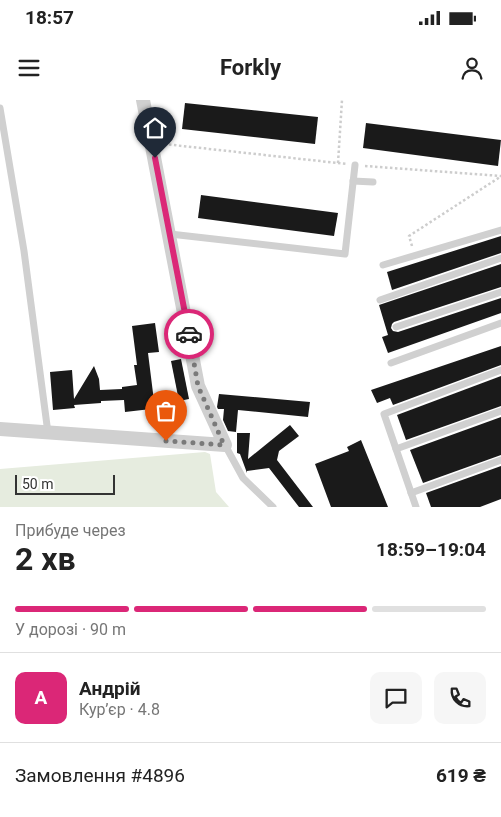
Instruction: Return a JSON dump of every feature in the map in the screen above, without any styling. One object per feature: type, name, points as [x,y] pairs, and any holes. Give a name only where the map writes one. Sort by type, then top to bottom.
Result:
[{"type":"street","points":[[0,429],[224,445],[198,386],[144,100]]},
{"type":"lane","points":[[0,108],[24,251],[48,433]]},
{"type":"lane","points":[[170,234],[345,254],[355,165]]},
{"type":"lane","points":[[353,181],[373,182]]},
{"type":"lane","points":[[383,266],[501,230]]},
{"type":"lane","points":[[380,300],[501,258]]},
{"type":"lane","points":[[396,327],[501,292]]},
{"type":"lane","points":[[391,363],[501,323]]},
{"type":"lane","points":[[416,507],[384,414],[501,370]]},
{"type":"lane","points":[[396,449],[501,411]]},
{"type":"lane","points":[[224,445],[243,478],[273,507]]},
{"type":"lane","points":[[411,493],[501,460]]},
{"type":"path","points":[[338,163],[342,100]]},
{"type":"path","points":[[162,144],[355,165],[501,176],[409,236]]},
{"type":"shaded area","points":[[205,452],[210,454],[216,492],[229,507],[0,507],[0,469]]},
{"type":"building","points":[[185,103],[318,117],[315,144],[182,129]]},
{"type":"building","points":[[366,123],[501,140],[498,166],[363,148]]},
{"type":"building","points":[[201,195],[338,213],[334,236],[198,218]]},
{"type":"building","points":[[501,236],[501,253],[392,290],[387,272]]},
{"type":"building","points":[[501,264],[501,287],[394,322],[391,328],[393,331],[398,332],[501,298],[501,313],[388,353],[382,337],[388,335],[379,305]]},
{"type":"building","points":[[155,323],[159,352],[148,353],[154,401],[175,399],[176,413],[151,414],[151,409],[125,412],[124,400],[101,401],[101,403],[74,405],[75,408],[53,410],[50,372],[72,370],[74,399],[94,366],[99,379],[100,390],[122,389],[122,387],[137,385],[134,365],[137,365],[132,326]]},
{"type":"building","points":[[501,346],[501,365],[393,405],[390,398],[377,403],[371,390]]},
{"type":"building","points":[[181,359],[189,399],[179,401],[171,361]]},
{"type":"building","points":[[501,376],[501,406],[406,440],[397,415]]},
{"type":"building","points":[[219,394],[310,402],[308,417],[238,410],[236,432],[228,431],[223,420],[224,409],[218,409],[217,407]]},
{"type":"building","points":[[501,417],[501,455],[423,483],[410,450]]},
{"type":"building","points":[[290,425],[299,436],[279,451],[277,460],[313,507],[299,507],[269,468],[247,471],[247,473],[240,454],[237,453],[237,433],[250,433],[248,459]]},
{"type":"building","points":[[361,440],[388,507],[331,507],[315,464],[349,451],[347,447]]},
{"type":"building","points":[[501,466],[501,499],[480,507],[431,507],[426,493]]},
{"type":"way so far","points":[[166,441],[224,445],[198,386],[189,334]]},
{"type":"route","points":[[155,158],[189,334]]}]
